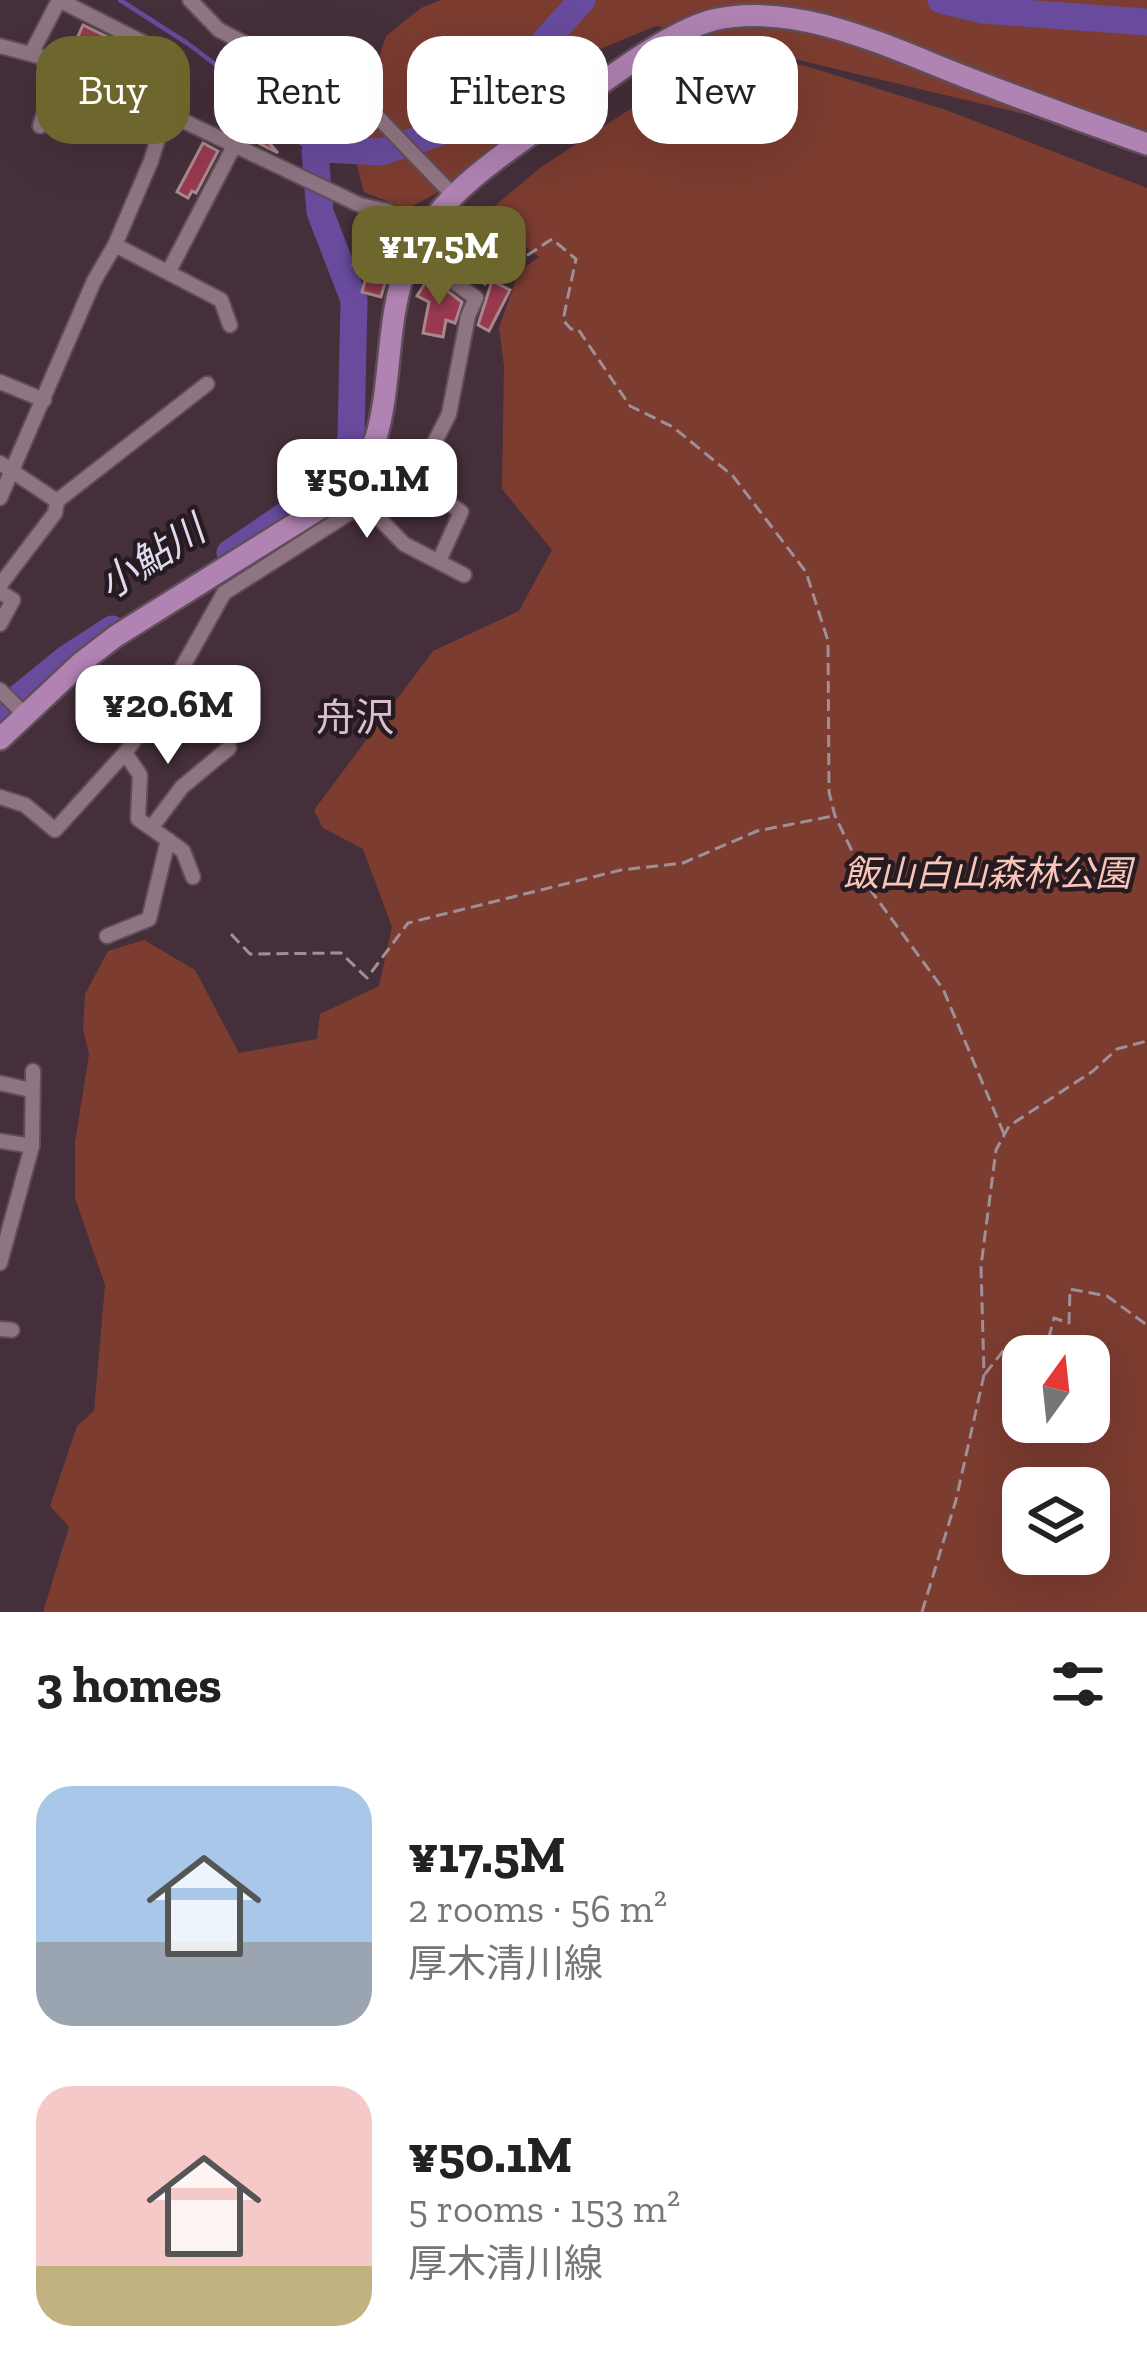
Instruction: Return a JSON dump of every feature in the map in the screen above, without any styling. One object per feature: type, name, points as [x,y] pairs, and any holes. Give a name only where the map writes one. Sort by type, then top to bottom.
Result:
[{"type":"main road","points":[[0,739],[20,710],[116,636],[323,519],[373,448],[399,302],[426,228],[452,194],[670,40],[708,21],[752,14],[785,16],[846,32],[1147,144]]},
{"type":"street","points":[[40,36],[59,0],[130,36]]},
{"type":"street","points":[[190,0],[219,30],[377,115],[452,194]]},
{"type":"street","points":[[31,54],[36,44]]},
{"type":"street","points":[[0,46],[36,56]]},
{"type":"street","points":[[190,125],[361,206],[426,228]]},
{"type":"street","points":[[0,498],[6,466],[44,400],[157,144]]},
{"type":"street","points":[[169,271],[242,150]]},
{"type":"street","points":[[115,245],[221,300],[230,325]]},
{"type":"street","points":[[414,253],[476,298],[448,414],[410,475],[373,512],[404,544],[464,574]]},
{"type":"street","points":[[0,382],[44,400]]},
{"type":"street","points":[[0,624],[13,600],[0,588],[55,513],[57,501],[207,385]]},
{"type":"street","points":[[0,797],[26,805],[55,830],[125,753],[166,698],[224,593],[323,519],[354,509],[393,463],[461,512],[440,560]]},
{"type":"street","points":[[6,466],[57,501]]},
{"type":"street","points":[[0,690],[20,710]]},
{"type":"street","points":[[151,828],[182,787],[229,748]]},
{"type":"street","points":[[125,753],[140,775],[138,819],[183,851],[193,877]]},
{"type":"street","points":[[107,936],[149,919],[168,840]]},
{"type":"street","points":[[0,1263],[5,1215],[32,1146],[33,1071]]},
{"type":"street","points":[[0,1083],[31,1090]]},
{"type":"street","points":[[0,1141],[32,1146]]},
{"type":"path","points":[[496,250],[517,262],[552,239],[573,254],[576,260],[563,320],[571,329],[578,329],[630,406],[673,427],[733,476],[806,572],[828,641],[829,792],[835,816],[872,892],[943,989],[1004,1134]]},
{"type":"path","points":[[231,934],[250,954],[341,953],[367,978],[408,923],[622,870],[683,863],[757,831],[835,816]]},
{"type":"path","points":[[922,1612],[956,1500],[984,1375],[981,1266],[996,1150],[1009,1126],[1093,1071],[1117,1049],[1147,1041]]},
{"type":"path","points":[[1050,1335],[1054,1318],[1070,1323],[1070,1289],[1107,1296],[1147,1325]]},
{"type":"path","points":[[984,1375],[1002,1352]]},
{"type":"green space","points":[[441,0],[1147,0],[1147,137],[1041,118],[798,60],[798,36],[698,36],[656,26],[608,46],[608,36],[407,36],[407,144],[509,144],[491,164],[407,209],[364,192],[351,144],[383,144],[383,45],[386,36],[421,8]]},
{"type":"green space","name":"飯山白山森林公園","points":[[798,65],[949,111],[1147,188],[1147,1612],[43,1612],[69,1527],[50,1506],[77,1426],[94,1411],[105,1285],[75,1198],[75,1142],[89,1054],[83,1028],[85,994],[108,951],[144,940],[195,970],[239,1053],[317,1039],[320,1014],[379,986],[392,927],[363,849],[323,828],[314,810],[433,651],[519,611],[552,550],[502,489],[504,366],[499,328],[519,271],[539,257],[484,215],[576,144],[608,144],[608,123],[632,108],[632,144],[798,144]]},
{"type":"building","points":[[83,25],[105,36],[78,36]]},
{"type":"building","points":[[203,143],[218,151],[196,193],[192,191],[188,198],[177,192]]},
{"type":"building","points":[[446,232],[499,265],[485,284],[451,266],[456,259],[436,247]]},
{"type":"building","points":[[361,235],[396,244],[381,297],[362,292],[368,269],[353,265]]},
{"type":"building","points":[[429,277],[462,302],[455,323],[446,320],[443,337],[423,333],[429,302],[417,296]]},
{"type":"building","points":[[492,281],[510,290],[489,331],[478,325]]},
{"type":"waterway","points":[[120,0],[244,86],[273,125],[315,152]]},
{"type":"waterway","name":"小鮎川","points":[[230,553],[299,506],[345,463],[351,437],[354,300],[320,212],[315,152],[381,152],[436,134],[500,102],[526,80],[545,41],[582,0]]},
{"type":"waterway","name":"小鮎川","points":[[941,0],[982,10],[1147,22]]},
{"type":"waterway","name":"小鮎川","points":[[0,713],[66,659],[112,629]]},
{"type":"district","name":"舟沢","points":[[355,717]]}]
